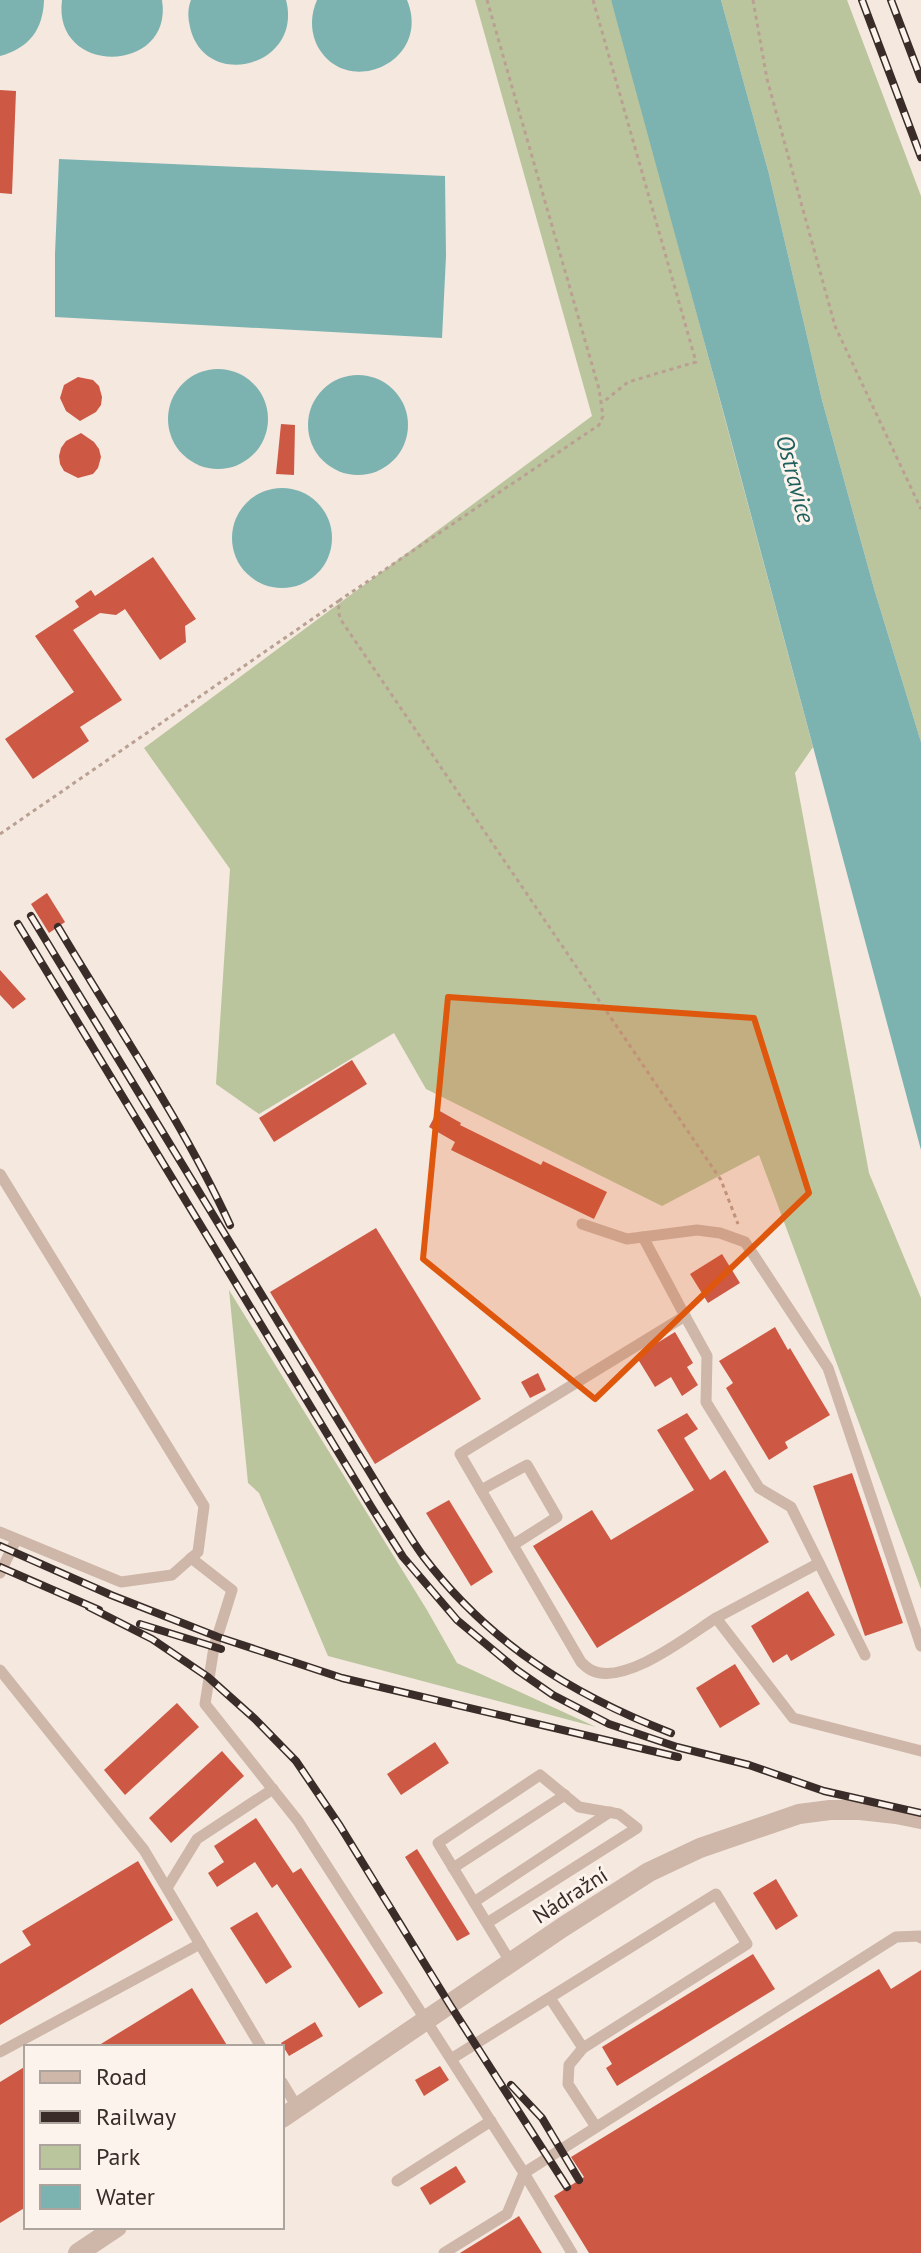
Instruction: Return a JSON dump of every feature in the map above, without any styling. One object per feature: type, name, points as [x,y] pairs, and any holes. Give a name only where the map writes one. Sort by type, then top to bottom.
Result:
[{"type":"street","name":"Nádražní","points":[[290,2112],[649,1872],[700,1848],[799,1814],[830,1810],[896,1814],[921,1819]]},
{"type":"street","points":[[78,2253],[114,2229]]},
{"type":"lane","points":[[0,1174],[204,1506],[198,1552],[172,1575],[121,1582],[0,1532]]},
{"type":"lane","points":[[582,1224],[627,1239],[697,1230],[720,1233],[745,1242],[828,1368],[921,1646]]},
{"type":"lane","points":[[643,1237],[707,1356],[706,1402],[759,1488],[791,1507],[865,1655]]},
{"type":"lane","points":[[685,1316],[460,1454],[581,1662],[592,1671],[614,1674],[638,1667],[716,1618],[819,1563]]},
{"type":"lane","points":[[481,1490],[527,1465],[550,1504],[557,1517],[513,1545]]},
{"type":"lane","points":[[0,1573],[16,1540]]},
{"type":"lane","points":[[191,1558],[232,1590],[214,1647],[205,1704],[298,1821],[572,2253]]},
{"type":"lane","points":[[716,1618],[793,1718],[921,1751]]},
{"type":"lane","points":[[0,1670],[144,1850],[260,2045]]},
{"type":"lane","points":[[487,1923],[637,1828],[619,1814],[579,1807],[540,1775],[438,1843],[511,1963]]},
{"type":"lane","points":[[167,1888],[197,1839],[273,1789]]},
{"type":"lane","points":[[453,1868],[565,1795]]},
{"type":"lane","points":[[474,1902],[610,1812]]},
{"type":"lane","points":[[451,2059],[716,1894],[747,1944],[583,2048],[569,2065],[568,2084],[596,2127]]},
{"type":"lane","points":[[444,2253],[507,2214],[524,2173],[896,1937],[921,1938]]},
{"type":"lane","points":[[0,2052],[200,1944]]},
{"type":"lane","points":[[550,1998],[583,2048]]},
{"type":"lane","points":[[284,2090],[290,2112]]},
{"type":"lane","points":[[397,2181],[491,2121]]},
{"type":"path","points":[[0,834],[599,425],[603,416],[599,389],[487,0]]},
{"type":"path","points":[[593,0],[696,362],[628,382],[602,403]]},
{"type":"path","points":[[753,0],[767,79],[835,326],[921,509]]},
{"type":"path","points":[[340,600],[338,611],[341,620],[721,1180],[745,1242]]},
{"type":"highlighted area","points":[[448,997],[754,1018],[809,1193],[595,1399],[423,1259]]},
{"type":"green space","points":[[475,0],[611,0],[627,54],[813,747],[795,773],[869,1173],[921,1298],[921,1589],[759,1155],[662,1206],[426,1089],[394,1033],[259,1114],[216,1084],[230,869],[144,748],[592,416]]},
{"type":"green space","points":[[721,0],[847,0],[921,196],[921,742],[875,592],[822,400],[769,174]]},
{"type":"green space","points":[[229,1290],[457,1663],[596,1727],[328,1656],[259,1493],[248,1483]]},
{"type":"water","points":[[0,0],[44,0],[41,20],[32,36],[19,48],[0,56]]},
{"type":"water","points":[[62,0],[162,0],[161,24],[150,42],[133,53],[113,57],[92,53],[75,43],[64,25]]},
{"type":"water","points":[[191,0],[286,0],[288,22],[281,41],[268,54],[252,62],[233,65],[216,61],[201,50],[191,31],[188,15]]},
{"type":"water","points":[[317,0],[407,0],[412,22],[408,41],[397,57],[381,67],[364,71],[345,70],[329,60],[316,43],[312,21]]},
{"type":"water","name":"Ostravice","points":[[611,0],[721,0],[769,174],[822,400],[875,592],[921,742],[921,1150],[725,418]]},
{"type":"water","points":[[59,159],[445,176],[446,256],[442,338],[55,317]]},
{"type":"water","points":[[218,369],[237,373],[253,384],[264,400],[268,419],[264,438],[253,454],[237,465],[218,469],[199,465],[183,454],[172,438],[168,419],[172,400],[183,384],[199,373]]},
{"type":"water","points":[[358,375],[386,383],[400,397],[408,425],[400,453],[386,467],[358,475],[330,467],[316,453],[308,425],[316,397],[330,383]]},
{"type":"water","points":[[282,488],[301,491],[318,502],[329,519],[332,538],[329,557],[318,574],[301,585],[282,588],[263,585],[246,574],[235,557],[232,538],[235,519],[246,502],[263,491]]},
{"type":"building","points":[[0,90],[16,91],[12,194],[0,193]]},
{"type":"building","points":[[78,377],[93,380],[99,386],[102,397],[96,412],[80,421],[66,411],[60,398],[64,385]]},
{"type":"building","points":[[281,424],[295,425],[294,475],[276,474]]},
{"type":"building","points":[[81,433],[94,442],[101,457],[93,474],[78,478],[64,471],[59,456],[66,441]]},
{"type":"building","points":[[153,557],[196,619],[185,626],[186,642],[160,660],[125,609],[116,615],[100,613],[73,630],[122,700],[80,727],[89,741],[33,779],[5,739],[74,692],[35,636],[79,607],[75,601],[91,590],[95,596]]},
{"type":"building","points":[[47,893],[65,922],[49,933],[31,904]]},
{"type":"building","points":[[0,970],[26,999],[13,1009],[0,995]]},
{"type":"building","points":[[352,1060],[367,1084],[274,1142],[259,1118]]},
{"type":"building","points":[[438,1110],[460,1125],[541,1165],[543,1161],[607,1192],[594,1219],[451,1150],[455,1142],[429,1127]]},
{"type":"building","points":[[376,1228],[481,1399],[375,1464],[270,1292]]},
{"type":"building","points":[[722,1254],[740,1283],[708,1303],[690,1274]]},
{"type":"building","points":[[775,1327],[830,1415],[785,1442],[788,1448],[769,1460],[726,1388],[733,1383],[719,1361]]},
{"type":"building","points":[[675,1332],[693,1363],[687,1367],[698,1385],[682,1396],[671,1377],[655,1387],[636,1356]]},
{"type":"building","points":[[538,1373],[546,1390],[530,1398],[521,1382]]},
{"type":"building","points":[[687,1413],[698,1429],[684,1438],[710,1480],[725,1470],[769,1542],[597,1648],[533,1546],[592,1510],[611,1540],[694,1490],[657,1430]]},
{"type":"building","points":[[852,1473],[903,1623],[865,1636],[813,1486]]},
{"type":"building","points":[[449,1500],[493,1572],[471,1586],[426,1513]]},
{"type":"building","points":[[808,1591],[835,1635],[791,1661],[787,1654],[773,1663],[751,1626]]},
{"type":"building","points":[[735,1664],[760,1704],[720,1728],[696,1688]]},
{"type":"building","points":[[177,1703],[199,1727],[125,1795],[104,1770]]},
{"type":"building","points":[[435,1742],[449,1763],[401,1795],[387,1774]]},
{"type":"building","points":[[222,1751],[244,1776],[171,1843],[149,1818]]},
{"type":"building","points":[[256,1818],[293,1873],[301,1868],[383,1993],[359,2008],[277,1884],[272,1888],[255,1862],[217,1887],[208,1873],[224,1862],[214,1846]]},
{"type":"building","points":[[417,1849],[470,1934],[457,1941],[405,1857]]},
{"type":"building","points":[[138,1861],[173,1920],[0,2025],[0,1964],[31,1945],[22,1931]]},
{"type":"building","points":[[776,1879],[798,1916],[776,1930],[753,1893]]},
{"type":"building","points":[[257,1912],[292,1967],[266,1984],[230,1928]]},
{"type":"building","points":[[753,1954],[775,1989],[617,2086],[606,2068],[612,2064],[602,2047]]},
{"type":"building","points":[[879,1969],[891,1989],[921,1970],[921,2253],[589,2253],[554,2196],[584,2177],[571,2157]]},
{"type":"building","points":[[192,1988],[227,2045],[99,2045]]},
{"type":"building","points":[[315,2022],[323,2036],[289,2056],[281,2043]]},
{"type":"building","points":[[440,2066],[449,2080],[424,2096],[415,2080]]},
{"type":"building","points":[[24,2067],[24,2208],[0,2223],[0,2082]]},
{"type":"building","points":[[456,2166],[466,2182],[430,2205],[420,2188]]},
{"type":"building","points":[[519,2216],[542,2253],[460,2253],[481,2240]]},
{"type":"railway","points":[[862,0],[921,157]]},
{"type":"railway","points":[[891,0],[921,79]]},
{"type":"railway","points":[[31,916],[423,1556],[476,1615],[534,1662],[599,1701],[671,1733]]},
{"type":"railway","points":[[18,924],[372,1508],[403,1557],[457,1620],[517,1670],[553,1695],[609,1724],[677,1747],[749,1765],[824,1791],[921,1813]]},
{"type":"railway","points":[[58,927],[170,1111],[230,1225]]},
{"type":"railway","points":[[0,1546],[111,1595],[218,1637],[342,1678],[678,1757]]},
{"type":"railway","points":[[0,1567],[99,1610]]},
{"type":"railway","points":[[89,1607],[152,1639],[208,1677],[296,1761],[567,2187]]},
{"type":"railway","points":[[140,1624],[221,1649]]},
{"type":"railway","points":[[511,2085],[542,2118],[579,2180]]}]
